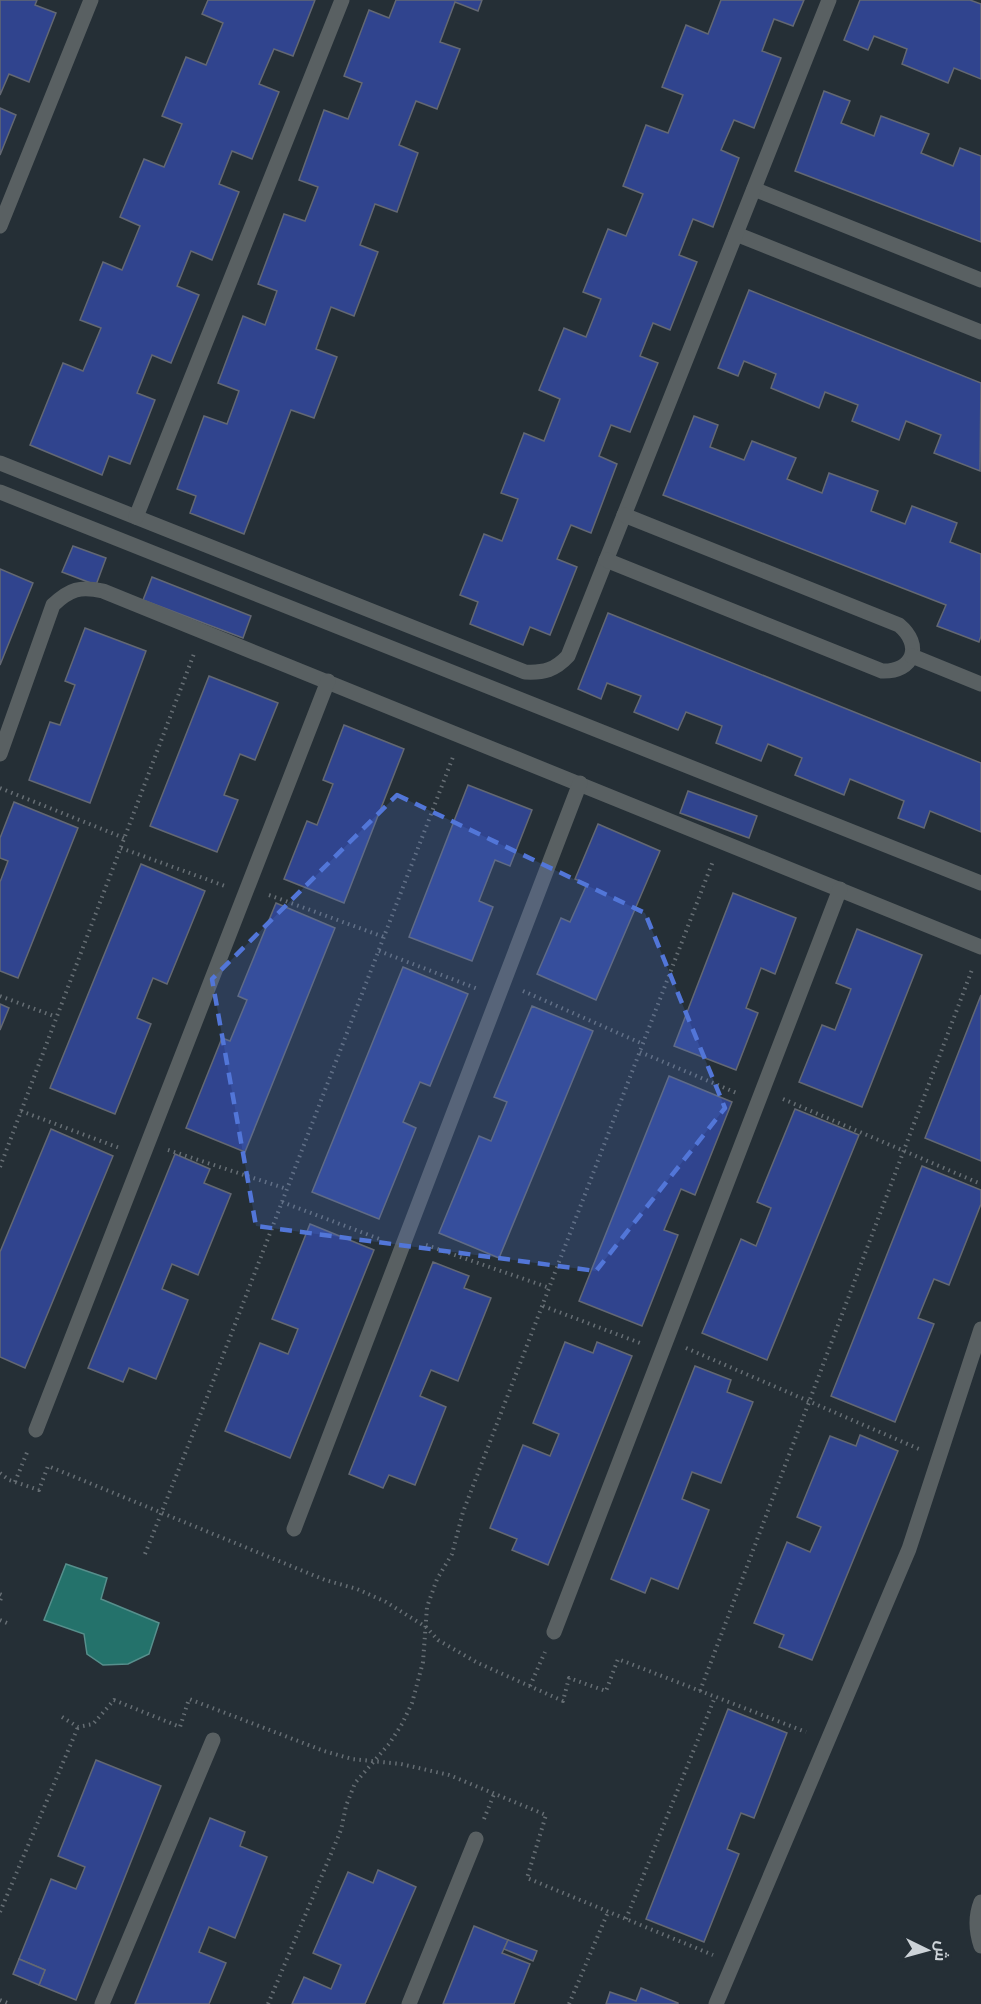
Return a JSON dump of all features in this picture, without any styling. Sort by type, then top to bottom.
[{"type":"street","points":[[0,226],[91,0]]},
{"type":"street","points":[[136,517],[342,0]]},
{"type":"street","points":[[0,463],[525,672],[536,673],[558,667],[568,656],[829,0]]},
{"type":"street","points":[[754,189],[981,280]]},
{"type":"street","points":[[736,234],[981,332]]},
{"type":"street","points":[[0,492],[981,884]]},
{"type":"street","points":[[606,560],[882,671],[894,671],[905,666],[912,656],[913,644],[908,633],[899,626],[624,515]]},
{"type":"street","points":[[0,754],[53,605],[64,594],[88,587],[202,630],[981,947]]},
{"type":"street","points":[[912,656],[981,683]]},
{"type":"street","points":[[36,1430],[328,681]]},
{"type":"street","points":[[294,1529],[580,783]]},
{"type":"street","points":[[554,1632],[840,889]]},
{"type":"street","points":[[716,2004],[909,1549],[981,1329]]},
{"type":"street","points":[[102,2004],[213,1740]]},
{"type":"street","points":[[409,2004],[476,1839]]},
{"type":"street","points":[[981,1902],[976,1920],[977,1936],[981,1946]]},
{"type":"path","points":[[0,1167],[202,630]]},
{"type":"path","points":[[145,1554],[462,735]]},
{"type":"path","points":[[0,788],[124,838]]},
{"type":"path","points":[[268,2004],[341,1830],[346,1806],[355,1783],[402,1725],[412,1703],[423,1662],[427,1607],[437,1579],[452,1554],[464,1512],[721,841]]},
{"type":"path","points":[[121,848],[384,938]]},
{"type":"path","points":[[700,1691],[981,947]]},
{"type":"path","points":[[379,951],[501,990],[643,1044]]},
{"type":"path","points":[[0,996],[56,1017]]},
{"type":"path","points":[[640,1052],[904,1151],[981,1184]]},
{"type":"path","points":[[21,1111],[145,1150],[287,1189]]},
{"type":"path","points":[[282,1202],[550,1288]]},
{"type":"path","points":[[543,1306],[665,1346],[809,1401],[939,1458]]},
{"type":"path","points":[[15,1482],[36,1430]]},
{"type":"path","points":[[0,1473],[9,1480],[39,1490],[48,1466],[325,1580],[357,1589],[406,1614],[426,1627],[438,1640],[478,1664],[563,1701],[569,1678],[606,1691],[618,1659],[828,1740]]},
{"type":"path","points":[[0,1594],[2,1595],[0,1601]]},
{"type":"path","points":[[0,1620],[9,1624]]},
{"type":"path","points":[[530,1686],[554,1632]]},
{"type":"path","points":[[626,1919],[715,1697]]},
{"type":"path","points":[[62,1717],[78,1727],[93,1724],[114,1700],[180,1727],[189,1699],[324,1752],[372,1762],[401,1764],[448,1775],[546,1815],[527,1878],[733,1964]]},
{"type":"path","points":[[0,1912],[78,1727]]},
{"type":"path","points":[[569,2004],[608,1912]]},
{"type":"path","points":[[0,2000],[10,2004]]},
{"type":"highlighted area","points":[[397,795],[645,913],[725,1108],[596,1271],[256,1226],[212,979]]},
{"type":"shaded area","points":[[66,1564],[107,1578],[101,1599],[159,1623],[149,1654],[128,1664],[103,1665],[87,1654],[84,1634],[44,1620]]},
{"type":"building","points":[[0,0],[37,0],[35,5],[56,13],[29,82],[9,74],[0,95]]},
{"type":"building","points":[[208,0],[315,0],[293,56],[274,49],[259,84],[279,92],[252,159],[232,151],[219,184],[239,192],[212,260],[191,251],[177,286],[199,295],[171,363],[152,355],[137,393],[155,400],[130,464],[109,456],[102,475],[30,445],[63,363],[83,371],[101,328],[80,320],[103,262],[122,270],[140,226],[120,217],[144,159],[164,167],[182,124],[162,116],[186,57],[206,65],[223,23],[202,14]]},
{"type":"building","points":[[396,0],[482,0],[478,11],[455,2],[440,42],[460,49],[437,109],[416,101],[399,145],[418,153],[397,212],[375,204],[360,245],[378,252],[354,316],[331,307],[316,349],[337,357],[314,418],[291,410],[244,534],[190,513],[196,496],[177,489],[204,416],[227,424],[239,391],[218,383],[243,316],[265,325],[277,291],[258,284],[284,214],[305,221],[318,187],[299,180],[324,110],[348,119],[362,83],[344,76],[369,10],[389,18]]},
{"type":"building","points":[[721,0],[804,0],[793,26],[774,19],[762,51],[781,58],[754,128],[734,120],[721,150],[739,158],[713,227],[693,219],[679,255],[697,262],[670,330],[653,323],[640,356],[658,363],[630,432],[611,425],[599,456],[617,464],[591,533],[571,525],[557,559],[577,567],[550,635],[530,627],[523,645],[470,624],[478,602],[460,595],[484,534],[502,541],[518,499],[501,493],[524,433],[544,441],[560,399],[539,390],[564,328],[586,337],[601,299],[583,292],[608,229],[626,236],[643,194],[623,186],[646,125],[668,133],[683,95],[662,87],[686,25],[708,34]]},
{"type":"building","points":[[860,0],[970,0],[981,4],[981,79],[954,68],[948,83],[902,64],[907,49],[874,36],[868,50],[844,40]]},
{"type":"building","points":[[824,91],[850,101],[841,123],[874,136],[881,116],[929,134],[921,153],[953,166],[960,148],[981,156],[981,242],[795,171]]},
{"type":"building","points":[[0,108],[16,115],[0,155]]},
{"type":"building","points":[[749,290],[981,383],[980,471],[934,453],[941,435],[906,421],[899,440],[852,421],[858,405],[825,392],[819,408],[771,388],[776,374],[744,361],[738,376],[718,368]]},
{"type":"building","points":[[694,416],[718,425],[710,447],[744,460],[752,441],[796,458],[787,479],[822,493],[829,473],[878,491],[871,511],[905,524],[912,506],[957,523],[950,542],[981,554],[981,636],[979,642],[937,626],[946,605],[663,495]]},
{"type":"building","points":[[73,546],[106,558],[96,585],[62,572]]},
{"type":"building","points":[[0,569],[33,583],[0,665]]},
{"type":"building","points":[[152,577],[251,616],[243,638],[143,600]]},
{"type":"building","points":[[608,613],[981,763],[981,832],[930,811],[924,828],[898,818],[904,801],[850,779],[844,795],[795,775],[802,758],[768,744],[761,761],[716,743],[722,726],[686,712],[678,730],[634,712],[641,696],[607,683],[601,699],[578,689]]},
{"type":"building","points":[[85,628],[146,651],[90,803],[29,780],[50,722],[60,725],[75,685],[65,681]]},
{"type":"building","points":[[209,676],[278,703],[255,760],[240,754],[224,795],[238,800],[217,852],[150,826]]},
{"type":"building","points":[[344,725],[404,749],[344,903],[284,879],[307,821],[317,825],[333,784],[323,780]]},
{"type":"building","points":[[468,785],[532,810],[510,866],[495,860],[479,901],[493,907],[472,961],[409,937]]},
{"type":"building","points":[[688,791],[757,816],[749,838],[680,813]]},
{"type":"building","points":[[14,802],[78,828],[18,978],[0,971],[0,882],[8,861],[0,858],[0,838]]},
{"type":"building","points":[[598,824],[660,851],[596,1000],[537,974],[561,918],[570,922],[587,884],[575,879]]},
{"type":"building","points":[[141,864],[205,891],[167,984],[153,978],[137,1018],[151,1024],[115,1114],[50,1088]]},
{"type":"building","points":[[733,893],[796,918],[775,974],[761,968],[746,1008],[758,1013],[736,1070],[674,1046]]},
{"type":"building","points":[[276,903],[335,928],[245,1152],[186,1128],[222,1038],[230,1041],[247,1000],[238,996]]},
{"type":"building","points":[[857,929],[922,955],[862,1107],[799,1082],[822,1025],[835,1030],[851,989],[836,983]]},
{"type":"building","points":[[403,967],[468,994],[430,1086],[420,1082],[403,1122],[416,1128],[379,1219],[312,1192]]},
{"type":"building","points":[[981,995],[981,1161],[925,1138]]},
{"type":"building","points":[[0,1004],[9,1008],[0,1030]]},
{"type":"building","points":[[532,1006],[593,1031],[499,1258],[439,1233],[479,1136],[491,1141],[507,1102],[494,1097]]},
{"type":"building","points":[[669,1076],[732,1102],[695,1195],[681,1189],[664,1230],[678,1235],[642,1326],[579,1301]]},
{"type":"building","points":[[795,1109],[859,1135],[767,1360],[702,1333],[741,1239],[756,1246],[771,1208],[757,1202]]},
{"type":"building","points":[[51,1129],[113,1156],[25,1368],[0,1357],[0,1252]]},
{"type":"building","points":[[175,1154],[210,1169],[204,1183],[231,1194],[198,1275],[172,1264],[162,1289],[188,1300],[156,1379],[129,1368],[123,1382],[88,1368]]},
{"type":"building","points":[[922,1166],[981,1190],[981,1204],[949,1285],[934,1279],[918,1318],[934,1324],[895,1422],[831,1396]]},
{"type":"building","points":[[310,1224],[374,1250],[290,1458],[225,1431],[260,1343],[288,1354],[298,1329],[272,1319]]},
{"type":"building","points":[[433,1262],[469,1276],[464,1288],[491,1298],[458,1381],[431,1370],[420,1396],[446,1407],[415,1485],[389,1475],[383,1488],[349,1474]]},
{"type":"building","points":[[565,1342],[593,1353],[597,1342],[632,1356],[548,1565],[512,1550],[517,1539],[490,1528],[523,1445],[550,1456],[559,1434],[533,1423]]},
{"type":"building","points":[[695,1366],[731,1380],[727,1392],[753,1402],[721,1483],[692,1472],[682,1499],[709,1510],[678,1589],[651,1578],[645,1593],[611,1579]]},
{"type":"building","points":[[860,1435],[898,1451],[812,1660],[779,1647],[784,1635],[754,1623],[787,1542],[810,1552],[821,1527],[797,1517],[830,1436],[856,1446]]},
{"type":"building","points":[[728,1709],[787,1733],[754,1818],[741,1813],[727,1849],[739,1854],[704,1942],[646,1919]]},
{"type":"building","points":[[96,1760],[161,1786],[76,2000],[39,1985],[45,1970],[19,1959],[51,1879],[76,1889],[85,1867],[58,1856]]},
{"type":"building","points":[[210,1818],[245,1832],[240,1846],[267,1857],[235,1938],[209,1927],[199,1952],[226,1963],[209,2004],[135,2004]]},
{"type":"building","points":[[378,1870],[416,1887],[365,2004],[292,2004],[304,1977],[331,1989],[341,1965],[313,1953],[348,1872],[373,1883]]},
{"type":"building","points":[[474,1926],[508,1940],[502,1953],[530,1964],[514,2004],[443,2004]]},
{"type":"building","points":[[508,1940],[537,1951],[533,1961],[504,1949]]},
{"type":"building","points":[[19,1959],[45,1970],[39,1985],[13,1974]]},
{"type":"building","points":[[641,1988],[678,2004],[606,2004],[610,1992],[636,2001]]}]
